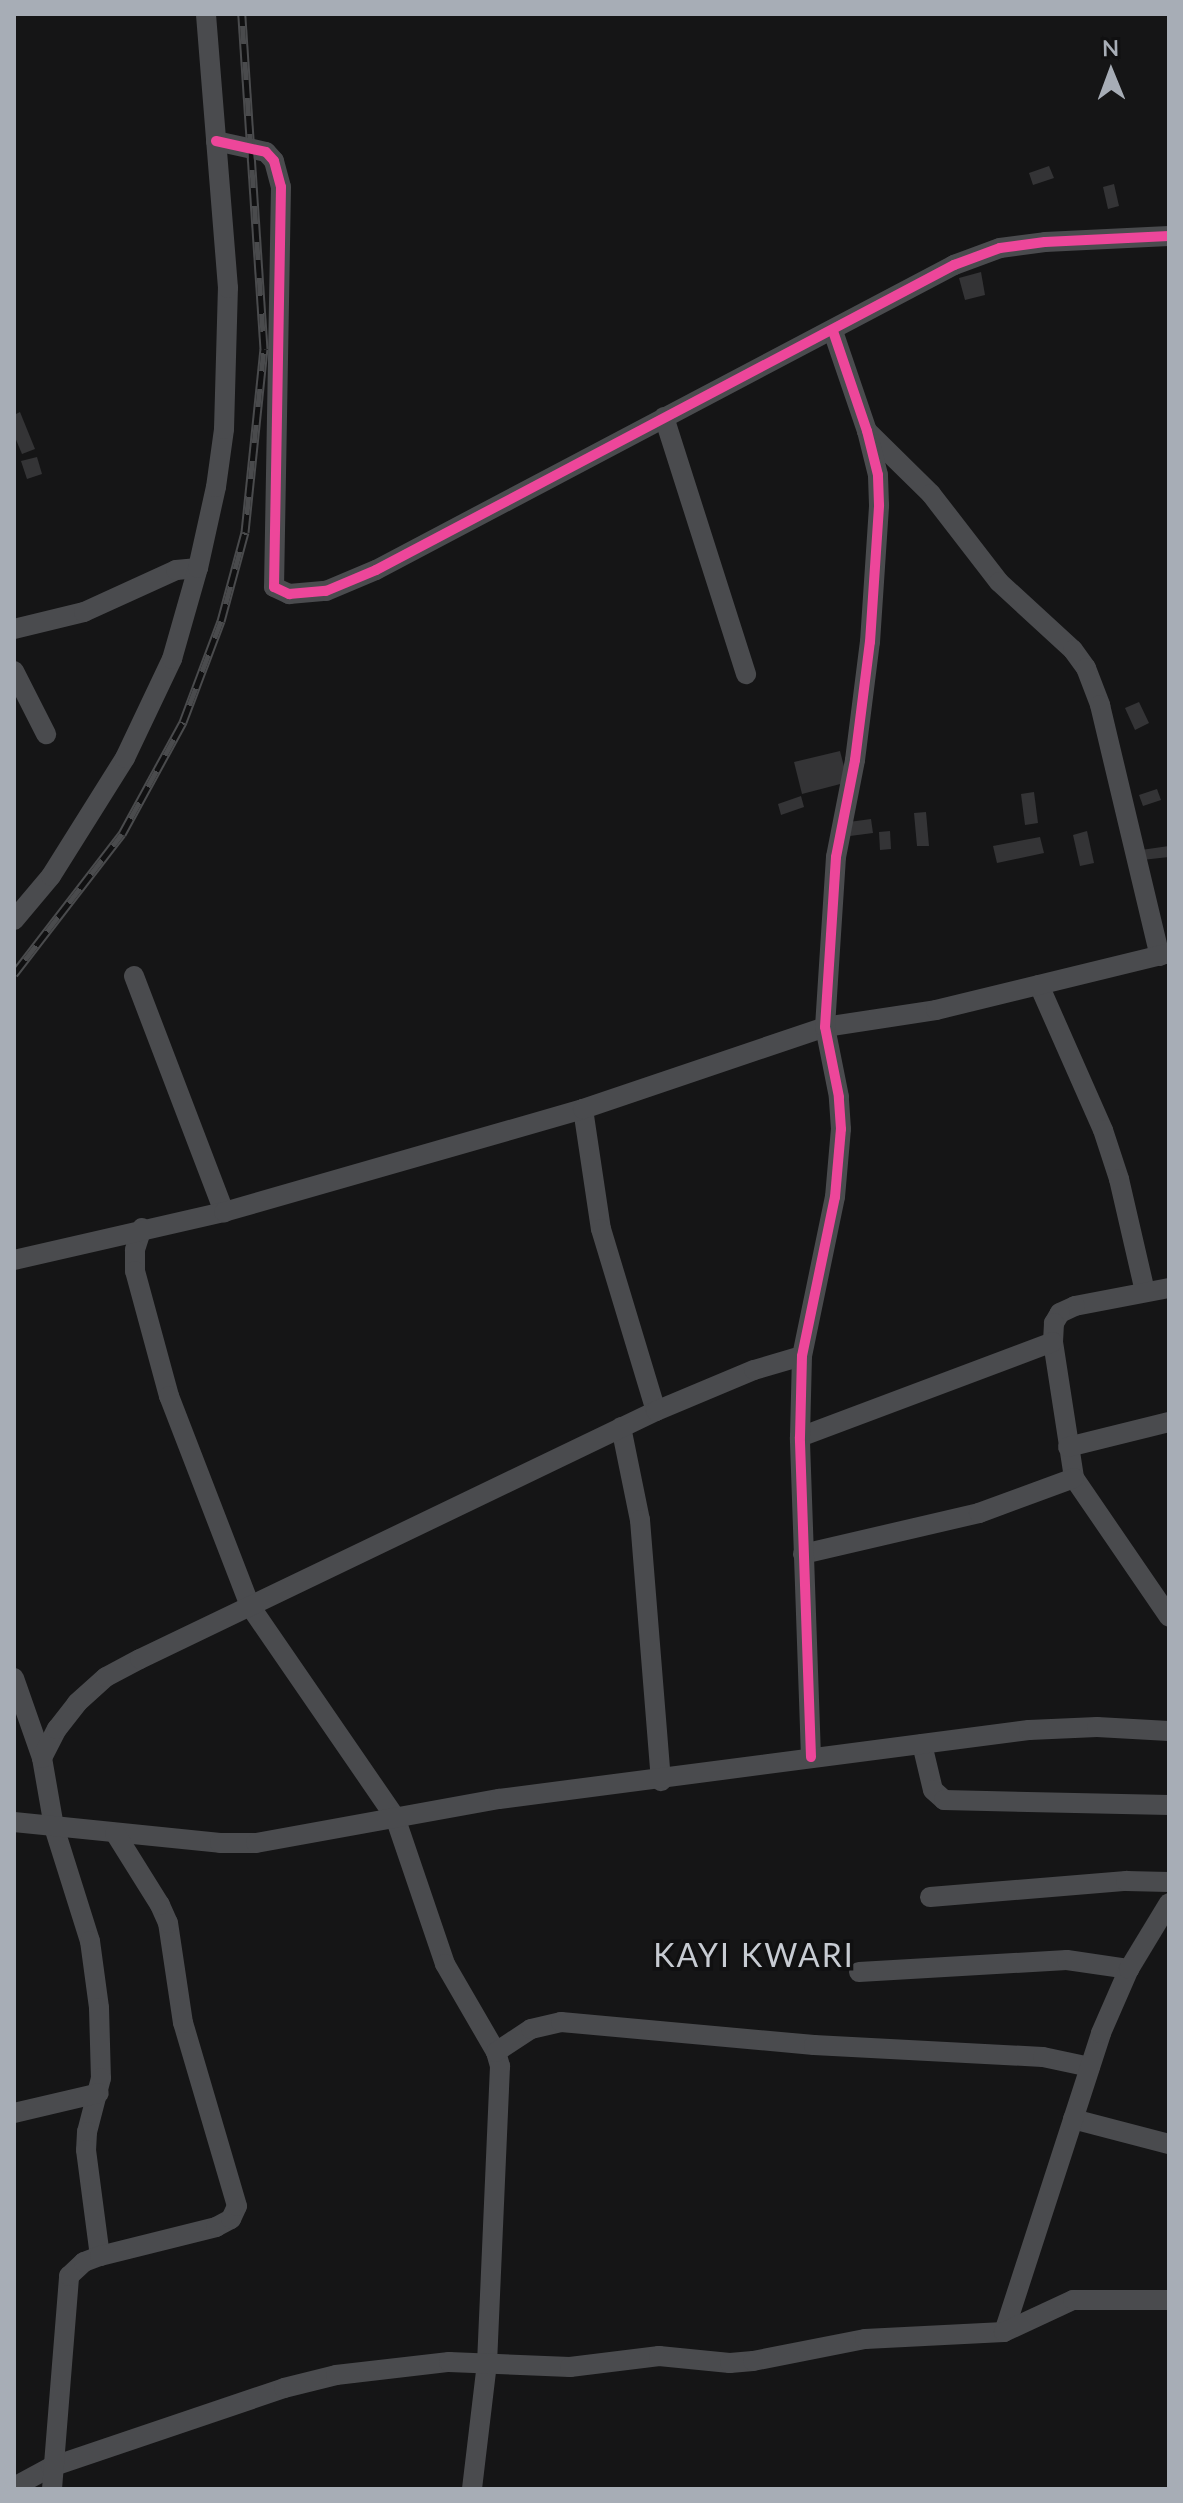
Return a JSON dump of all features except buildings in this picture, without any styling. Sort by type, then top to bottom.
[{"type":"street","points":[[14,920],[51,876],[125,758],[172,659],[198,568],[224,429],[228,288],[206,14]]},
{"type":"street","points":[[216,141],[266,152],[274,161],[281,187],[274,587],[289,594],[326,591],[376,570],[954,265],[1000,248],[1045,242],[1169,236]]},
{"type":"street","points":[[811,1757],[800,1437],[802,1356],[835,1197],[841,1129],[839,1097],[825,1027],[836,857],[855,760],[870,642],[878,521],[878,475],[867,431],[833,331]]},
{"type":"street","points":[[664,417],[746,674]]},
{"type":"street","points":[[14,1260],[142,1228],[224,1212],[583,1109],[825,1027],[936,1010],[1165,954],[1100,705],[1086,668],[1073,650],[999,582],[931,494],[867,431]]},
{"type":"street","points":[[14,629],[84,612],[176,570],[198,568]]},
{"type":"street","points":[[14,671],[46,734]]},
{"type":"street","points":[[134,976],[224,1212]]},
{"type":"street","points":[[1039,985],[1103,1130],[1119,1179],[1145,1292]]},
{"type":"street","points":[[583,1109],[601,1229],[656,1411]]},
{"type":"street","points":[[142,1228],[135,1250],[135,1271],[169,1396],[250,1606],[395,1817],[445,1964],[496,2052],[502,2081],[487,2363],[472,2489]]},
{"type":"street","points":[[1169,1288],[1075,1306],[1060,1313],[1054,1323],[1053,1342],[1074,1478],[1169,1617]]},
{"type":"street","points":[[800,1437],[1053,1342]]},
{"type":"street","points":[[42,1758],[57,1729],[77,1703],[106,1677],[621,1427],[754,1370],[802,1356]]},
{"type":"street","points":[[1068,1447],[1169,1422]]},
{"type":"street","points":[[621,1427],[640,1520],[661,1781]]},
{"type":"street","points":[[803,1554],[979,1513],[1074,1478]]},
{"type":"street","points":[[14,1678],[42,1758],[54,1827],[90,1941],[99,2008],[99,2093],[87,2132],[86,2150],[100,2256]]},
{"type":"street","points":[[14,1822],[220,1843],[256,1843],[499,1799],[661,1781],[811,1757],[1029,1730],[1097,1727],[1169,1731]]},
{"type":"street","points":[[922,1744],[933,1790],[944,1800],[1169,1805]]},
{"type":"street","points":[[52,2489],[51,2467],[69,2276],[84,2262],[100,2256],[216,2227],[231,2219],[237,2206],[183,2023],[168,1923],[115,1833]]},
{"type":"street","points":[[930,1897],[1126,1881],[1169,1882]]},
{"type":"street","points":[[1004,2332],[1090,2067],[1129,1969],[1169,1903]]},
{"type":"street","points":[[859,1972],[1067,1960],[1129,1969]]},
{"type":"street","points":[[496,2052],[531,2029],[561,2022],[814,2045],[1043,2057],[1090,2067]]},
{"type":"street","points":[[14,2113],[99,2093]]},
{"type":"street","points":[[1073,2119],[1169,2144]]},
{"type":"street","points":[[14,2487],[51,2467],[284,2388],[336,2375],[420,2364],[570,2367],[659,2356],[730,2363],[865,2339],[1004,2332],[1073,2300],[1169,2300]]},
{"type":"railway","points":[[14,974],[122,834],[183,722],[221,621],[245,532],[264,349],[242,14]]},
{"type":"cycle path","points":[[216,141],[266,152],[274,161],[281,187],[274,587],[289,594],[326,591],[376,570],[954,265],[1000,248],[1045,242],[1169,236]]},
{"type":"cycle path","points":[[811,1757],[800,1437],[802,1356],[835,1197],[841,1129],[839,1097],[825,1027],[836,857],[855,760],[870,642],[879,505],[878,475],[867,431],[833,331]]},
{"type":"district","name":"KAYI KWARI","points":[[754,1955]]}]
